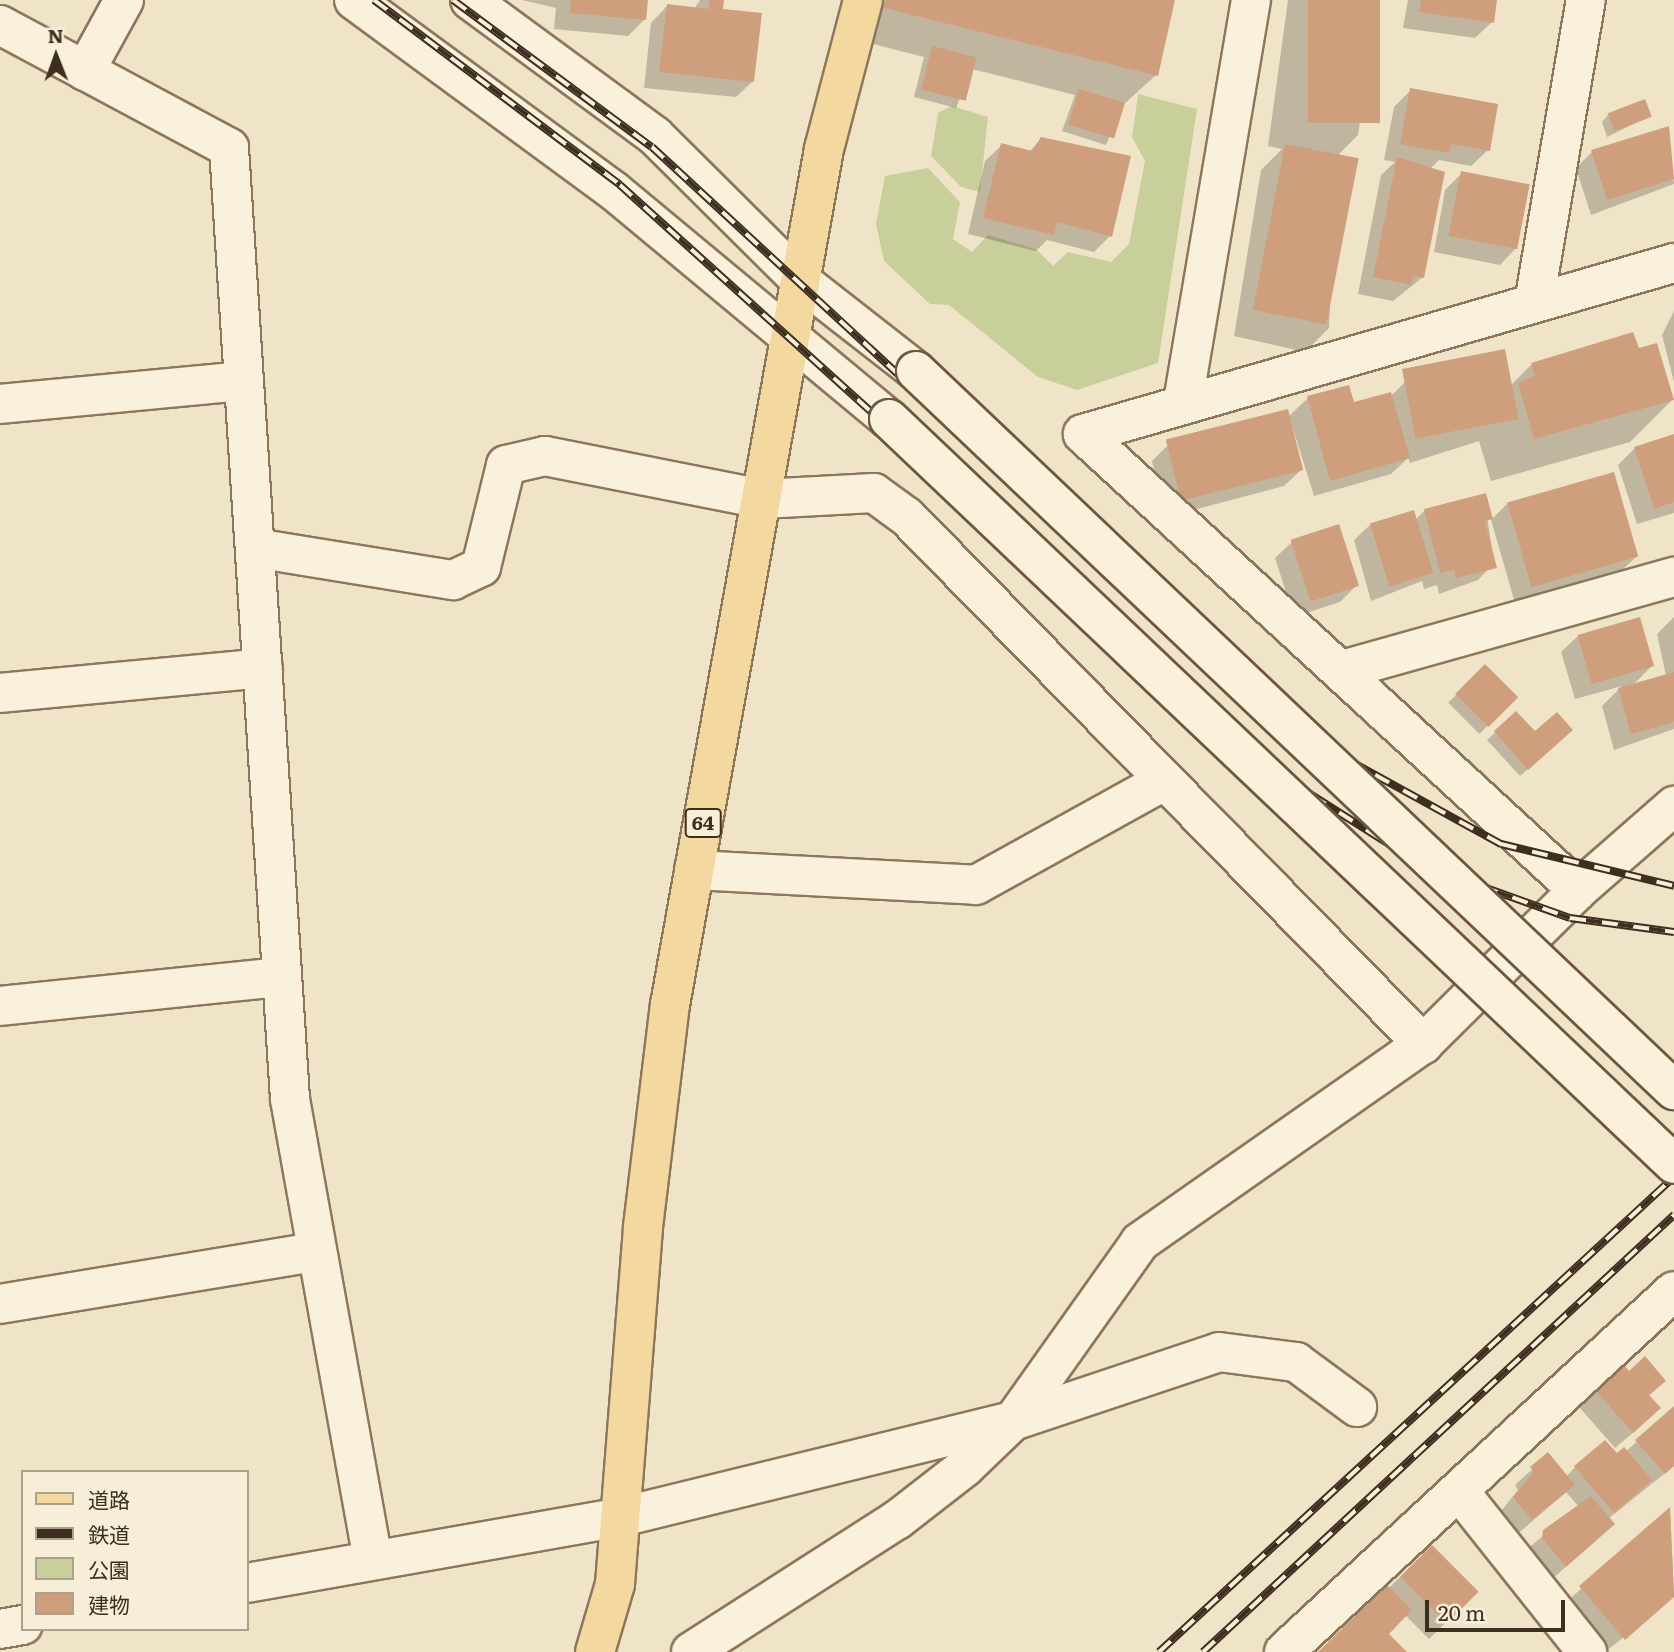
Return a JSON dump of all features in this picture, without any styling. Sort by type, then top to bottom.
[{"type":"main road","name":"64","points":[[595,1652],[615,1584],[617,1518],[643,1227],[694,870],[824,149],[863,0]]},
{"type":"street","points":[[85,71],[124,0]]},
{"type":"street","points":[[354,0],[614,191],[889,419],[1674,1164]]},
{"type":"street","points":[[470,0],[655,136],[801,281],[916,371],[1674,1090]]},
{"type":"street","points":[[1183,402],[1251,0]]},
{"type":"street","points":[[1534,303],[1586,0]]},
{"type":"street","points":[[0,25],[229,148],[290,1099],[314,1252],[373,1560]]},
{"type":"street","points":[[1578,890],[1346,669],[1083,434],[1183,402],[1674,263]]},
{"type":"street","points":[[0,404],[244,381]]},
{"type":"street","points":[[255,548],[453,580],[481,567],[506,465],[545,456],[762,499],[874,493],[907,517],[1162,782],[1423,1044]]},
{"type":"street","points":[[1346,669],[1674,577]]},
{"type":"street","points":[[0,693],[263,668]]},
{"type":"street","points":[[694,870],[976,885],[1162,782]]},
{"type":"street","points":[[691,1652],[897,1520],[1013,1421],[1140,1242],[1423,1044],[1578,890],[1674,806]]},
{"type":"street","points":[[0,1006],[282,977]]},
{"type":"street","points":[[0,1304],[314,1252]]},
{"type":"street","points":[[1284,1652],[1673,1293]]},
{"type":"street","points":[[248,1583],[617,1518],[1013,1421],[1219,1352],[1296,1362],[1357,1407]]},
{"type":"street","points":[[1459,1490],[1587,1652]]},
{"type":"street","points":[[0,1629],[21,1625]]},
{"type":"green space","points":[[1138,94],[1197,109],[1158,363],[1077,390],[1038,377],[949,305],[930,304],[884,261],[876,224],[885,176],[928,168],[960,202],[953,239],[972,252],[988,235],[1037,250],[1053,266],[1068,252],[1111,262],[1129,244],[1145,161],[1132,137]]},
{"type":"green space","points":[[952,106],[988,117],[980,192],[961,187],[931,156],[938,113]]},
{"type":"building","points":[[571,0],[648,0],[646,20],[570,13]]},
{"type":"building","points":[[709,0],[724,0],[723,9],[762,13],[754,82],[659,72],[667,4],[709,9]]},
{"type":"building","points":[[886,0],[1175,0],[1158,76],[884,8]]},
{"type":"building","points":[[1308,0],[1380,0],[1380,123],[1308,123]]},
{"type":"building","points":[[1421,0],[1497,0],[1494,23],[1419,12]]},
{"type":"building","points":[[932,46],[977,57],[966,101],[921,90]]},
{"type":"building","points":[[1410,88],[1498,104],[1490,151],[1451,144],[1449,153],[1400,144]]},
{"type":"building","points":[[1079,89],[1125,103],[1114,138],[1068,124]]},
{"type":"building","points":[[1645,99],[1652,117],[1614,131],[1608,113]]},
{"type":"building","points":[[1669,126],[1674,179],[1607,200],[1591,150]]},
{"type":"building","points":[[1041,137],[1131,156],[1112,237],[1057,222],[1054,235],[983,218],[1001,143],[1032,151]]},
{"type":"building","points":[[1285,144],[1359,158],[1326,324],[1253,310]]},
{"type":"building","points":[[1397,157],[1445,172],[1424,278],[1413,276],[1411,285],[1373,277]]},
{"type":"building","points":[[1461,171],[1530,184],[1517,249],[1448,236]]},
{"type":"building","points":[[1633,332],[1639,348],[1657,343],[1674,400],[1534,439],[1518,383],[1535,376],[1531,363]]},
{"type":"building","points":[[1505,349],[1519,419],[1415,439],[1402,369]]},
{"type":"building","points":[[1349,385],[1354,402],[1391,392],[1410,458],[1330,481],[1307,396]]},
{"type":"building","points":[[1288,409],[1303,470],[1181,501],[1166,439]]},
{"type":"building","points":[[1674,434],[1674,502],[1654,509],[1634,447]]},
{"type":"building","points":[[1614,472],[1638,557],[1532,587],[1507,503]]},
{"type":"building","points":[[1486,493],[1493,519],[1485,521],[1497,568],[1456,578],[1454,570],[1440,573],[1424,509]]},
{"type":"building","points":[[1414,510],[1433,573],[1389,587],[1370,523]]},
{"type":"building","points":[[1339,524],[1359,586],[1311,602],[1290,540]]},
{"type":"building","points":[[1640,617],[1654,666],[1592,684],[1578,635]]},
{"type":"building","points":[[1485,664],[1518,697],[1489,727],[1455,694]]},
{"type":"building","points":[[1674,672],[1674,722],[1631,734],[1618,688]]},
{"type":"building","points":[[1516,711],[1535,731],[1557,712],[1573,730],[1528,770],[1494,731]]},
{"type":"building","points":[[1645,1356],[1666,1381],[1649,1395],[1661,1408],[1633,1433],[1589,1383],[1618,1358],[1629,1371]]},
{"type":"building","points":[[1674,1406],[1674,1466],[1665,1474],[1635,1440]]},
{"type":"building","points":[[1605,1440],[1617,1453],[1624,1447],[1652,1480],[1614,1513],[1574,1466]]},
{"type":"building","points":[[1548,1452],[1575,1485],[1532,1520],[1513,1497],[1534,1472],[1530,1467]]},
{"type":"building","points":[[1591,1496],[1615,1524],[1566,1567],[1542,1538],[1543,1530]]},
{"type":"building","points":[[1670,1507],[1674,1597],[1625,1640],[1579,1586]]},
{"type":"building","points":[[1432,1545],[1479,1592],[1447,1623],[1400,1577]]},
{"type":"building","points":[[1387,1585],[1412,1610],[1389,1634],[1407,1652],[1318,1652]]},
{"type":"railway","points":[[374,0],[620,185],[1258,761],[1422,865],[1570,918],[1674,932]]},
{"type":"railway","points":[[453,0],[652,147],[1226,677],[1319,744],[1501,844],[1674,886]]},
{"type":"railway","points":[[1159,1652],[1674,1177]]},
{"type":"railway","points":[[1203,1652],[1674,1215]]}]
